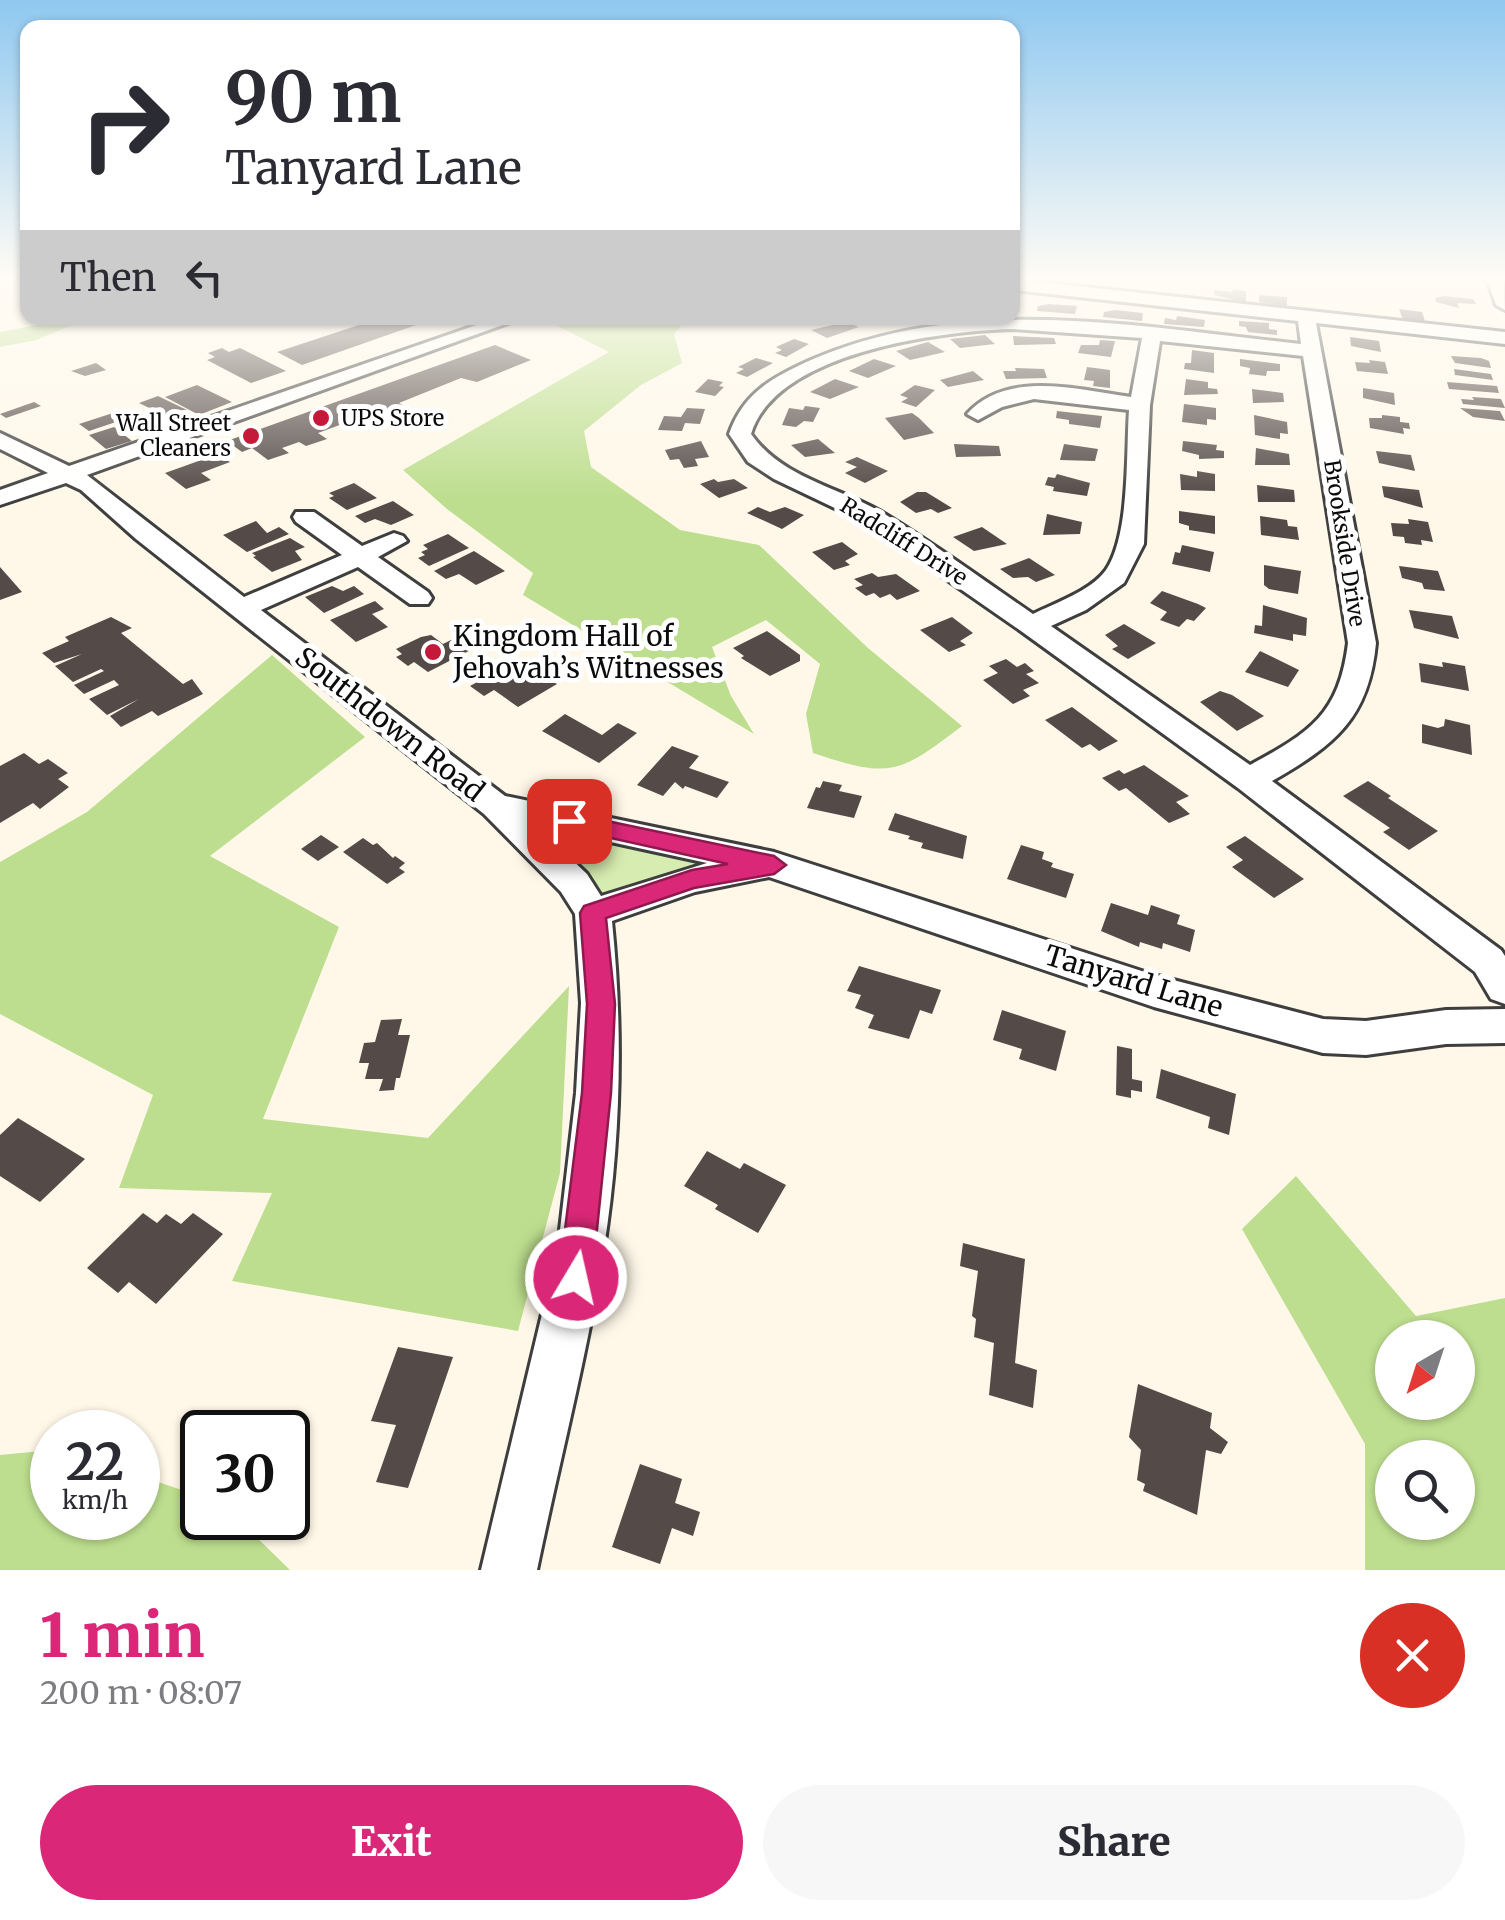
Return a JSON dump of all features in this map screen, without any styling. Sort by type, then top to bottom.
[{"type":"street","points":[[0,498],[408,352]]},
{"type":"street","name":"Radcliff Drive","points":[[840,352],[764,391],[746,410],[740,434],[756,457],[782,474],[874,517],[1032,626],[1248,780],[1488,961],[1505,988]]},
{"type":"street","points":[[1032,626],[1076,604],[1115,577],[1131,544],[1140,405],[1149,352]]},
{"type":"street","name":"Brookside Drive","points":[[1248,780],[1301,752],[1336,716],[1358,682],[1362,643],[1312,352]]},
{"type":"street","points":[[978,414],[996,400],[1020,394],[1140,405]]},
{"type":"street","name":"Southdown Road","points":[[0,440],[71,475],[496,806],[574,883],[593,913]]},
{"type":"street","points":[[305,517],[419,598]]},
{"type":"street","points":[[243,608],[394,541]]},
{"type":"street","name":"Tanyard Lane","points":[[496,806],[774,865],[1154,992],[1323,1036],[1366,1038],[1446,1027],[1505,1026]]},
{"type":"street","name":"Tanyard Lane","points":[[593,913],[692,880],[774,865]]},
{"type":"street","points":[[509,1570],[581,1247],[601,1004],[593,913]]},
{"type":"green space","points":[[609,352],[679,352],[682,363],[641,385],[584,431],[591,467],[680,530],[759,545],[868,648],[962,726],[923,754],[893,767],[877,769],[813,753],[806,714],[820,664],[766,620],[712,647],[731,696],[754,734],[523,595],[533,573],[447,509],[403,470]]},
{"type":"green space","points":[[272,655],[365,737],[210,856],[339,927],[263,1119],[428,1138],[569,986],[560,1173],[518,1331],[232,1281],[272,1193],[119,1188],[153,1095],[0,1014],[0,862],[87,812]]},
{"type":"green space","points":[[517,814],[744,862],[597,902]]},
{"type":"green space","points":[[1296,1176],[1416,1316],[1505,1298],[1505,1570],[1365,1570],[1365,1444],[1242,1229]]},
{"type":"green space","points":[[30,1452],[30,1540],[160,1540],[160,1483],[180,1489],[180,1540],[259,1540],[290,1570],[0,1570],[0,1455]]},
{"type":"building","points":[[249,352],[286,371],[251,383],[207,360],[215,357],[208,353]]},
{"type":"building","points":[[278,352],[338,352],[302,365]]},
{"type":"building","points":[[475,352],[512,352],[531,360],[477,382],[461,378],[399,403],[404,406],[385,413],[380,410],[318,433],[327,439],[282,448],[289,453],[268,460],[252,448],[242,452],[227,441]]},
{"type":"building","points":[[898,352],[944,352],[910,360]]},
{"type":"building","points":[[1078,352],[1112,352],[1111,357]]},
{"type":"building","points":[[1192,352],[1214,353],[1214,373],[1184,369],[1185,363],[1191,363]]},
{"type":"building","points":[[1451,356],[1481,358],[1489,361],[1491,368],[1455,363]]},
{"type":"building","points":[[756,358],[773,363],[747,377],[736,373],[744,369],[738,367]]},
{"type":"building","points":[[874,359],[896,366],[868,378],[849,371]]},
{"type":"building","points":[[1240,359],[1280,364],[1280,371],[1267,371],[1266,376],[1249,374],[1250,368],[1240,366]]},
{"type":"building","points":[[1369,360],[1385,362],[1388,374],[1357,371],[1355,362],[1370,363]]},
{"type":"building","points":[[96,363],[106,370],[85,376],[71,371]]},
{"type":"building","points":[[1087,367],[1110,370],[1110,388],[1093,386],[1094,381],[1084,380]]},
{"type":"building","points":[[1015,368],[1044,369],[1047,378],[1006,379],[1003,371],[1016,371]]},
{"type":"building","points":[[1454,369],[1491,374],[1493,380],[1455,375]]},
{"type":"building","points":[[973,371],[984,380],[948,387],[940,380]]},
{"type":"building","points":[[708,379],[723,382],[719,386],[724,387],[715,396],[695,392]]},
{"type":"building","points":[[835,379],[859,387],[830,399],[810,392]]},
{"type":"building","points":[[1186,379],[1208,382],[1208,388],[1217,389],[1218,394],[1184,395]]},
{"type":"building","points":[[1447,382],[1497,386],[1499,393],[1449,389]]},
{"type":"building","points":[[197,385],[232,402],[199,415],[165,397]]},
{"type":"building","points":[[915,385],[935,390],[916,407],[901,402],[908,398],[900,395]]},
{"type":"building","points":[[1363,388],[1394,393],[1395,405],[1363,398]]},
{"type":"building","points":[[1252,389],[1283,393],[1284,402],[1253,403]]},
{"type":"building","points":[[158,396],[187,410],[168,417],[139,403]]},
{"type":"building","points":[[1472,397],[1501,399],[1505,408],[1463,404],[1461,399],[1474,400]]},
{"type":"building","points":[[34,402],[41,406],[6,418],[0,414]]},
{"type":"building","points":[[1184,404],[1216,408],[1216,420],[1207,419],[1207,425],[1182,422]]},
{"type":"building","points":[[805,406],[820,408],[813,422],[804,421],[796,427],[782,425],[789,408],[803,410]]},
{"type":"building","points":[[687,408],[705,409],[700,424],[685,423],[682,431],[658,430],[664,416],[681,417]]},
{"type":"building","points":[[1460,408],[1500,411],[1505,421],[1473,417]]},
{"type":"building","points":[[1057,411],[1102,416],[1100,428],[1069,424],[1069,420],[1056,418]]},
{"type":"building","points":[[113,413],[122,420],[89,431],[79,424]]},
{"type":"building","points":[[912,413],[934,433],[904,440],[885,418]]},
{"type":"building","points":[[1254,415],[1287,422],[1288,434],[1280,433],[1280,439],[1255,435]]},
{"type":"building","points":[[1400,417],[1400,422],[1409,423],[1410,429],[1403,428],[1404,434],[1370,428],[1369,418]]},
{"type":"building","points":[[114,427],[132,441],[106,449],[89,435]]},
{"type":"building","points":[[818,439],[835,453],[805,457],[791,445]]},
{"type":"building","points":[[701,441],[709,457],[695,459],[698,466],[684,468],[679,459],[670,460],[665,450]]},
{"type":"building","points":[[1183,441],[1217,445],[1216,450],[1224,451],[1224,458],[1199,459],[1199,455],[1182,451]]},
{"type":"building","points":[[954,444],[999,446],[1001,456],[956,457]]},
{"type":"building","points":[[1064,444],[1098,449],[1095,461],[1060,460]]},
{"type":"building","points":[[1256,448],[1289,454],[1290,465],[1255,465]]},
{"type":"building","points":[[1376,451],[1411,455],[1415,471],[1379,463]]},
{"type":"building","points":[[218,454],[230,462],[201,473],[211,480],[186,489],[165,473]]},
{"type":"building","points":[[857,457],[888,471],[865,483],[845,473],[857,467],[845,462]]},
{"type":"building","points":[[1197,471],[1215,474],[1215,491],[1181,490],[1180,474],[1197,477]]},
{"type":"building","points":[[1057,474],[1090,483],[1087,496],[1053,491],[1054,487],[1045,485],[1048,477],[1055,478]]},
{"type":"building","points":[[734,479],[748,488],[719,498],[700,484]]},
{"type":"building","points":[[354,483],[377,498],[347,510],[329,498],[334,496],[329,493]]},
{"type":"building","points":[[1257,485],[1294,490],[1295,502],[1258,502]]},
{"type":"building","points":[[1382,486],[1419,490],[1423,508],[1384,497]]},
{"type":"building","points":[[917,492],[926,492],[952,508],[938,513],[931,509],[916,513],[900,502]]},
{"type":"building","points":[[393,501],[414,515],[391,525],[375,519],[365,523],[355,516]]},
{"type":"building","points":[[758,507],[770,512],[785,507],[804,515],[782,529],[747,513]]},
{"type":"building","points":[[1179,511],[1215,516],[1215,534],[1189,530],[1189,526],[1179,523]]},
{"type":"building","points":[[1047,514],[1082,522],[1080,534],[1043,535]]},
{"type":"building","points":[[1260,516],[1287,520],[1288,526],[1297,527],[1299,540],[1261,535]]},
{"type":"building","points":[[1408,519],[1428,522],[1433,542],[1405,543],[1404,537],[1393,536],[1391,523],[1409,524]]},
{"type":"building","points":[[256,521],[267,533],[279,527],[289,534],[247,552],[223,535]]},
{"type":"building","points":[[982,527],[1007,544],[974,551],[953,537]]},
{"type":"building","points":[[448,534],[469,548],[429,566],[418,558],[428,549],[423,545]]},
{"type":"building","points":[[290,538],[305,547],[295,551],[302,560],[272,572],[253,557],[256,556],[252,553]]},
{"type":"building","points":[[842,542],[858,554],[845,561],[850,565],[834,570],[812,552]]},
{"type":"building","points":[[1182,545],[1214,552],[1210,572],[1172,564]]},
{"type":"building","points":[[474,551],[505,571],[476,585],[459,574],[446,579],[434,571]]},
{"type":"building","points":[[1029,558],[1055,575],[1036,582],[1028,577],[1013,578],[1000,569]]},
{"type":"building","points":[[1264,565],[1301,571],[1298,594],[1264,585]]},
{"type":"building","points":[[1399,566],[1438,571],[1445,591],[1424,589],[1422,583],[1402,578]]},
{"type":"building","points":[[0,567],[22,592],[0,600]]},
{"type":"building","points":[[872,573],[878,577],[896,574],[920,591],[897,600],[890,594],[880,598],[874,593],[866,596],[855,588],[863,585],[854,579]]},
{"type":"building","points":[[332,586],[343,591],[354,586],[364,594],[324,613],[305,597]]},
{"type":"building","points":[[1162,591],[1206,608],[1194,621],[1187,619],[1179,627],[1160,620],[1167,612],[1150,603]]},
{"type":"building","points":[[375,601],[384,609],[372,614],[388,627],[356,642],[330,620]]},
{"type":"building","points":[[1263,605],[1307,618],[1306,636],[1293,634],[1293,641],[1254,633],[1255,625],[1262,626]]},
{"type":"building","points":[[1409,610],[1452,616],[1459,639],[1414,628]]},
{"type":"building","points":[[111,617],[132,628],[121,633],[183,684],[192,679],[203,694],[158,716],[152,711],[121,727],[110,716],[139,699],[107,715],[89,699],[119,685],[114,680],[84,694],[74,685],[104,671],[73,682],[55,666],[82,654],[54,663],[42,653],[69,641],[65,637]]},
{"type":"building","points":[[952,617],[973,633],[960,641],[966,645],[949,652],[920,630]]},
{"type":"building","points":[[1124,624],[1156,643],[1128,659],[1112,649],[1118,646],[1105,635]]},
{"type":"building","name":"Kingdom Hall of Jehovah’s Witnesses","points":[[477,627],[494,638],[428,672],[414,662],[408,666],[396,657],[402,654],[396,649],[421,637],[431,635],[443,644]]},
{"type":"building","points":[[767,631],[800,655],[800,661],[770,676],[741,658],[744,656],[733,648]]},
{"type":"building","points":[[1260,651],[1299,670],[1288,687],[1245,672]]},
{"type":"building","points":[[1006,659],[1017,667],[1025,663],[1034,671],[1026,674],[1039,683],[1023,690],[1030,696],[1013,704],[983,680],[998,673],[989,666]]},
{"type":"building","points":[[1442,662],[1465,666],[1469,691],[1421,682],[1419,663],[1443,667]]},
{"type":"building","points":[[506,666],[525,679],[537,672],[557,684],[518,707],[494,690],[484,696],[470,686]]},
{"type":"building","points":[[1220,691],[1264,716],[1237,731],[1200,702]]},
{"type":"building","points":[[1072,707],[1118,741],[1099,751],[1090,744],[1082,748],[1045,720]]},
{"type":"building","points":[[565,714],[602,735],[618,723],[637,733],[599,763],[542,731]]},
{"type":"building","points":[[1445,719],[1470,725],[1472,755],[1422,743],[1422,724],[1438,728],[1444,726]]},
{"type":"building","points":[[672,746],[699,756],[689,768],[729,782],[717,798],[685,786],[683,789],[675,782],[663,796],[637,785]]},
{"type":"building","points":[[24,753],[39,764],[48,759],[68,773],[58,779],[69,787],[40,809],[33,803],[0,823],[0,766]]},
{"type":"building","points":[[1144,765],[1189,796],[1176,802],[1190,814],[1169,823],[1126,788],[1119,791],[1102,778]]},
{"type":"building","points":[[823,781],[842,785],[839,791],[862,796],[854,818],[807,808]]},
{"type":"building","points":[[1368,781],[1438,831],[1409,850],[1383,832],[1390,828],[1343,796]]},
{"type":"building","points":[[895,813],[967,836],[963,859],[921,848],[923,843],[888,830]]},
{"type":"building","points":[[321,835],[339,847],[318,861],[301,849]]},
{"type":"building","points":[[1245,836],[1304,879],[1274,898],[1232,867],[1243,860],[1226,847]]},
{"type":"building","points":[[363,838],[405,863],[399,868],[405,872],[387,884],[343,852]]},
{"type":"building","points":[[1021,845],[1044,852],[1042,859],[1053,863],[1051,867],[1074,874],[1066,898],[1007,879]]},
{"type":"building","points":[[1111,903],[1148,915],[1151,905],[1180,915],[1177,924],[1195,930],[1190,952],[1163,943],[1162,949],[1140,942],[1139,947],[1101,931]]},
{"type":"building","points":[[859,966],[941,990],[932,1014],[920,1010],[909,1039],[868,1028],[874,1015],[855,1008],[861,995],[847,991]]},
{"type":"building","points":[[1002,1010],[1066,1031],[1056,1071],[1019,1059],[1022,1049],[993,1040]]},
{"type":"building","points":[[402,1019],[398,1035],[410,1035],[400,1078],[396,1078],[394,1090],[379,1091],[383,1079],[365,1079],[369,1063],[359,1063],[364,1043],[375,1042],[381,1020]]},
{"type":"building","points":[[1117,1046],[1132,1049],[1132,1079],[1142,1081],[1142,1092],[1131,1090],[1131,1098],[1116,1095]]},
{"type":"building","points":[[1161,1069],[1236,1094],[1229,1135],[1208,1128],[1210,1117],[1156,1098]]},
{"type":"building","points":[[18,1118],[85,1159],[40,1202],[0,1176],[0,1135]]},
{"type":"building","points":[[707,1151],[740,1169],[744,1163],[786,1185],[758,1233],[684,1186]]},
{"type":"building","points":[[143,1213],[157,1223],[166,1214],[181,1224],[193,1213],[223,1234],[156,1304],[129,1282],[118,1293],[87,1268]]},
{"type":"building","points":[[963,1243],[1025,1259],[1015,1363],[1037,1370],[1033,1408],[989,1395],[994,1343],[974,1337],[976,1319],[972,1316],[978,1271],[960,1266]]},
{"type":"building","points":[[398,1347],[453,1357],[408,1488],[376,1482],[396,1425],[371,1421]]},
{"type":"building","points":[[1138,1384],[1212,1413],[1210,1428],[1228,1442],[1221,1454],[1206,1450],[1197,1515],[1143,1491],[1145,1484],[1137,1480],[1141,1450],[1129,1437]]},
{"type":"building","points":[[640,1464],[682,1479],[675,1503],[700,1512],[693,1536],[672,1528],[660,1564],[612,1547]]},
{"type":"place","name":"UPS Store","points":[[321,418]]},
{"type":"place","name":"Wall Street Cleaners","points":[[251,436]]},
{"type":"place","name":"Kingdom Hall of Jehovah’s Witnesses","points":[[433,652]]},
{"type":"route","points":[[569,821],[774,865],[692,880],[593,913],[601,1004],[597,1093],[576,1278]]}]
